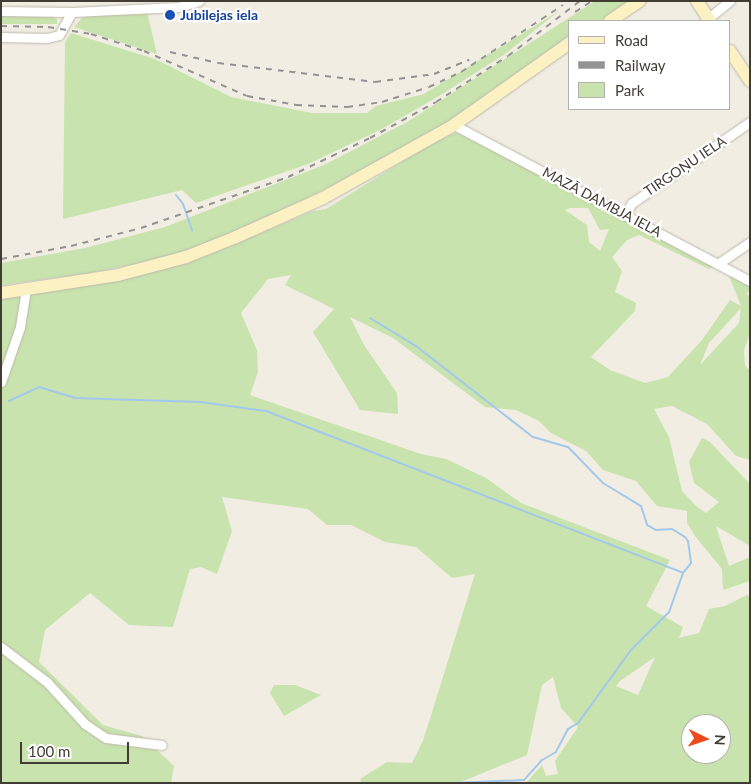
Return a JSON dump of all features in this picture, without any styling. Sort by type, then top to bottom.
[{"type":"main road","points":[[612,20],[640,1]]},
{"type":"main road","points":[[698,1],[708,20]]},
{"type":"main road","points":[[1,293],[118,275],[194,254],[322,198],[454,125],[568,44]]},
{"type":"main road","points":[[731,52],[750,81]]},
{"type":"street","points":[[1,11],[72,12],[199,1]]},
{"type":"street","points":[[708,20],[730,1]]},
{"type":"street","points":[[1,37],[47,38],[59,35],[72,12]]},
{"type":"street","name":"TIRGOŅU IELA","points":[[625,214],[632,203],[750,122]]},
{"type":"street","name":"MAZĀ DAMBJA IELA","points":[[454,125],[750,280]]},
{"type":"street","points":[[719,264],[750,242]]},
{"type":"street","points":[[1,382],[20,327],[26,290]]},
{"type":"street","points":[[1,647],[46,682],[85,724],[106,738],[127,743],[162,745]]},
{"type":"green space","points":[[595,1],[632,1],[604,20],[568,20],[568,40],[453,119],[343,180],[239,232],[160,259],[85,274],[1,285],[1,263],[85,248],[165,227],[324,165],[409,121]]},
{"type":"green space","points":[[559,11],[505,54],[439,96],[380,130],[308,164],[196,203],[182,190],[63,219],[65,42],[71,33],[155,59],[231,97],[312,113],[367,113],[376,106],[424,94]]},
{"type":"green space","points":[[147,12],[157,54],[74,27],[83,17]]},
{"type":"green space","points":[[1,15],[51,16],[57,19],[57,24],[1,24]]},
{"type":"green space","points":[[457,132],[630,223],[717,265],[709,269],[639,235],[627,240],[612,257],[622,271],[615,292],[636,303],[635,311],[591,357],[610,370],[645,383],[668,377],[702,340],[730,300],[741,306],[727,271],[750,284],[750,292],[746,293],[750,297],[750,333],[744,350],[745,366],[750,370],[750,460],[736,456],[707,424],[672,406],[654,409],[669,437],[682,491],[697,507],[706,513],[719,502],[694,483],[689,462],[702,438],[710,442],[750,484],[750,546],[716,526],[729,566],[750,557],[750,581],[723,590],[722,569],[695,536],[687,523],[687,511],[657,506],[636,481],[603,470],[586,451],[551,433],[539,421],[516,410],[485,407],[393,338],[350,317],[364,345],[397,393],[398,414],[360,410],[313,332],[334,309],[285,285],[291,275],[268,279],[241,313],[257,350],[258,372],[250,395],[421,454],[446,459],[486,478],[521,503],[670,560],[646,606],[683,627],[679,638],[699,633],[709,609],[725,606],[747,595],[750,597],[750,783],[526,783],[542,765],[546,776],[558,774],[555,761],[578,727],[561,708],[553,677],[542,685],[527,755],[458,783],[362,783],[360,779],[387,762],[412,763],[423,741],[475,574],[452,578],[416,547],[385,542],[351,525],[327,525],[308,509],[222,497],[232,531],[217,574],[201,567],[190,569],[173,627],[129,625],[90,593],[45,630],[39,662],[103,725],[142,736],[174,766],[171,783],[1,783],[1,297],[235,244],[313,211],[326,209],[429,145]],"holes":[[[570,208],[588,208],[600,230],[609,229],[600,251],[589,242],[587,225],[565,210]],[[741,308],[739,323],[700,365],[709,343]],[[655,657],[638,695],[616,686],[620,681]]]},
{"type":"green space","points":[[274,685],[295,685],[321,695],[284,716],[270,693]]},
{"type":"waterway","points":[[176,195],[183,204],[192,230]]},
{"type":"waterway","points":[[370,318],[416,346],[533,437],[568,447],[603,483],[641,506],[647,525],[656,530],[672,529],[685,537],[688,541],[691,563],[683,573]]},
{"type":"waterway","points":[[9,401],[39,387],[74,398],[200,402],[266,411],[683,573],[669,612],[631,650],[578,723],[568,729],[556,752],[542,760],[524,780],[453,783]]},
{"type":"railway","points":[[1,259],[71,246],[141,228],[288,177],[370,138],[436,102],[508,56],[580,1]]},
{"type":"railway","points":[[575,12],[592,1]]},
{"type":"railway","points":[[1,26],[48,27],[91,34],[144,51],[247,96],[296,105],[347,107],[382,102],[429,87],[461,72],[563,5]]},
{"type":"railway","points":[[170,52],[218,63],[375,82],[434,74],[469,60]]},
{"type":"place","name":"Jubilejas iela","points":[[170,15]]}]
